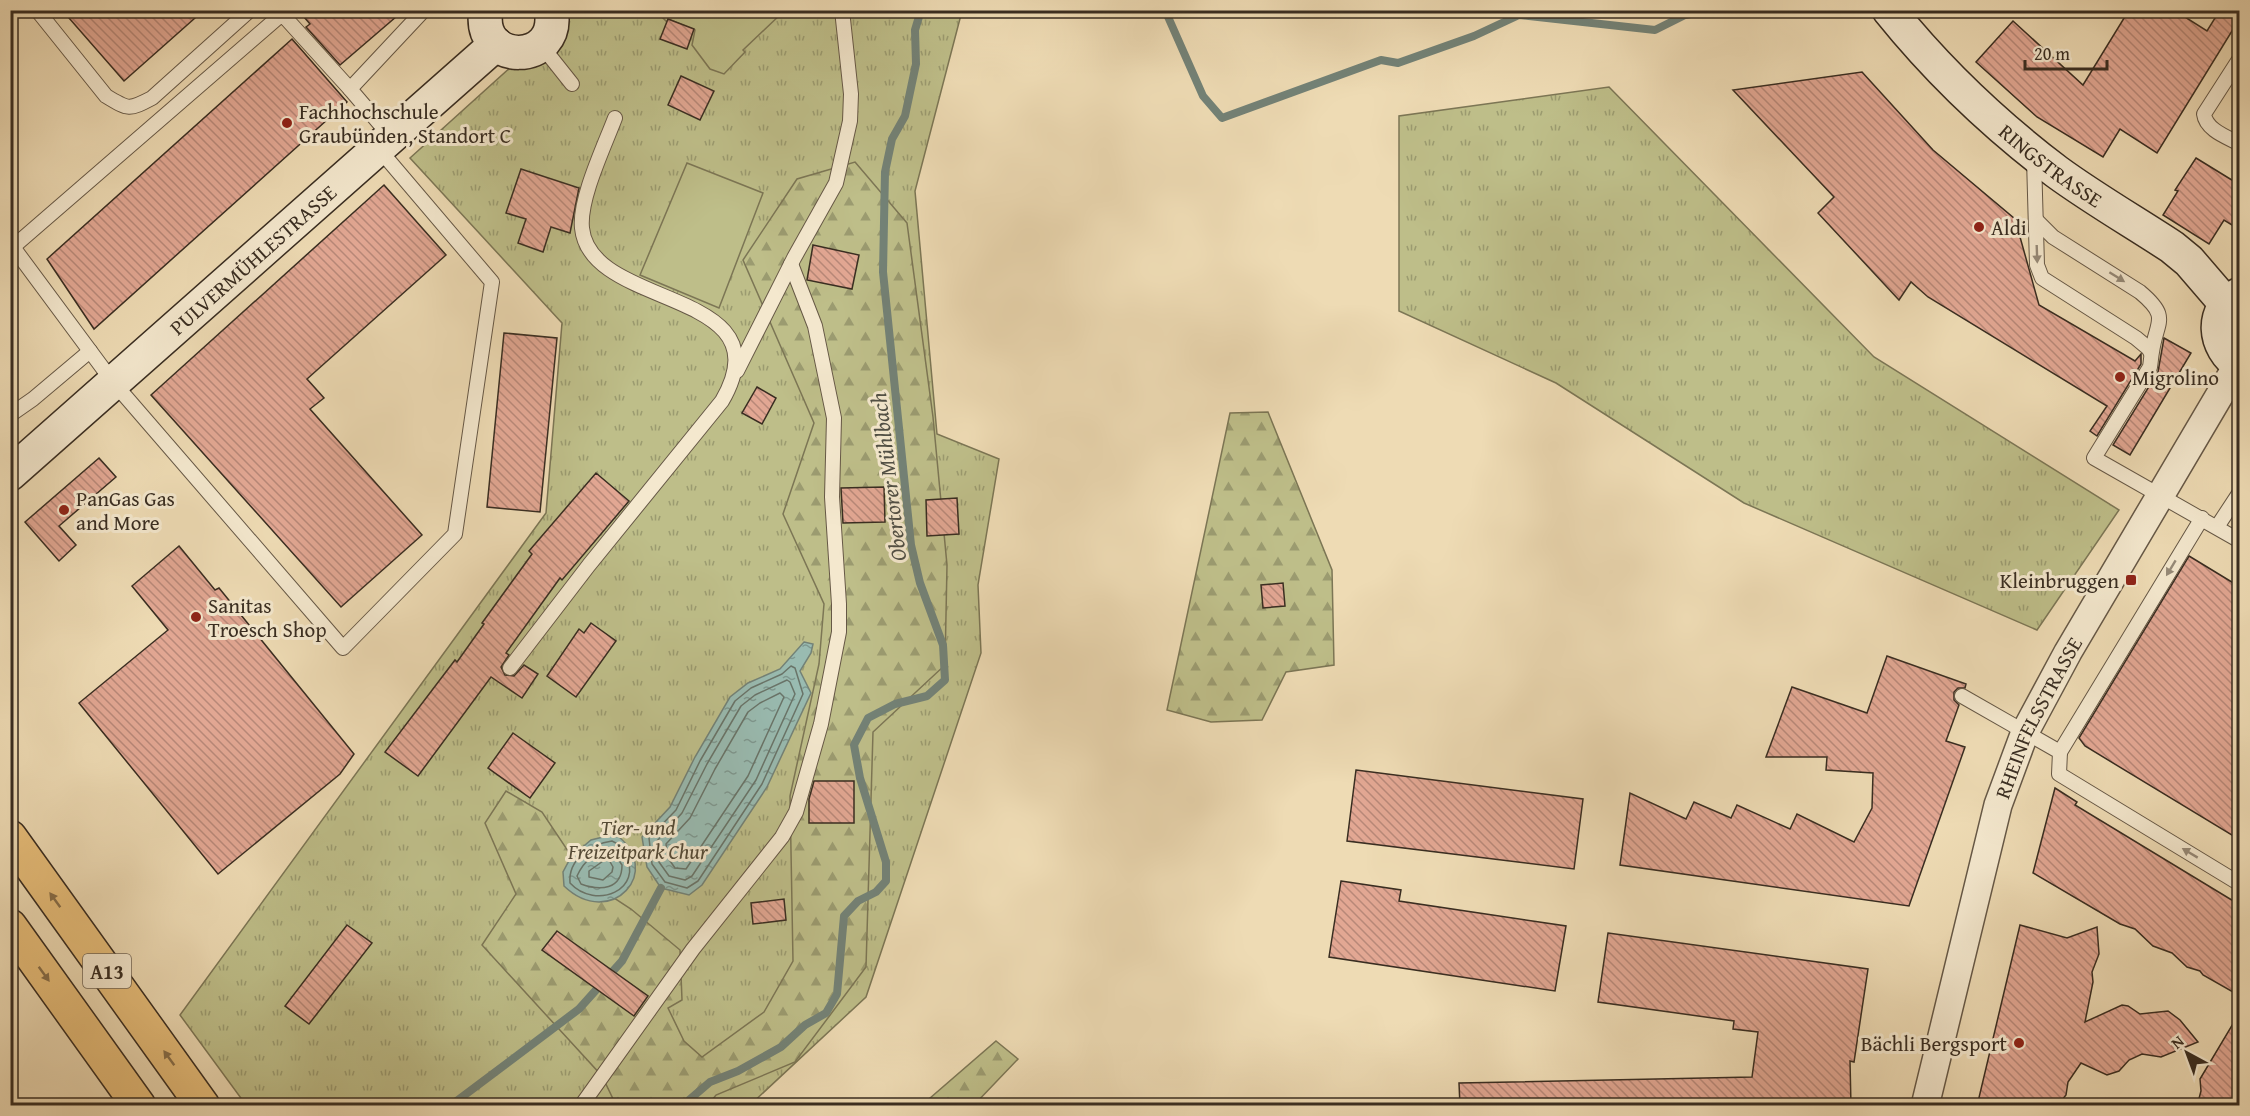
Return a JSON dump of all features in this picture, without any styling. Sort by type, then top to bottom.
[{"type":"highway","name":"A13","points":[[10,837],[203,1106]]},
{"type":"highway","name":"A13","points":[[10,926],[139,1106]]},
{"type":"street","points":[[486,10],[487,30],[496,44],[506,51],[518,53],[528,52],[541,45],[552,28],[551,10]]},
{"type":"street","name":"RINGSTRASSE","points":[[1889,10],[1910,37],[1951,81],[2034,154],[2060,174],[2172,247],[2233,299]]},
{"type":"street","name":"PULVERMÜHLESTRASSE","points":[[10,474],[496,44]]},
{"type":"street","points":[[2233,299],[2220,314],[2218,337],[2222,348],[2239,365]]},
{"type":"street","name":"RHEINFELSSTRASSE","points":[[1925,1106],[1998,805],[2025,732],[2062,662],[2239,365]]},
{"type":"lane","points":[[37,10],[106,96],[122,106],[133,108],[152,98],[250,10]]},
{"type":"lane","points":[[350,89],[423,10]]},
{"type":"lane","points":[[510,668],[589,565],[722,401],[791,264],[836,183],[850,121],[851,94],[843,10]]},
{"type":"lane","points":[[282,14],[350,89],[385,143],[492,282],[455,534],[343,648],[113,382],[12,245],[282,14]]},
{"type":"lane","points":[[541,45],[572,84]]},
{"type":"lane","points":[[2240,58],[2204,114],[2212,128],[2240,144]]},
{"type":"lane","points":[[615,118],[585,199],[582,229],[586,243],[592,255],[615,274],[700,312],[715,322],[732,345],[736,360],[735,375]]},
{"type":"lane","points":[[2034,154],[2037,265],[2042,278],[2136,338],[2151,353]]},
{"type":"lane","points":[[2036,220],[2053,237],[2150,300],[2160,321],[2151,353],[2150,367],[2094,458],[2240,541]]},
{"type":"lane","points":[[581,1106],[686,959],[782,837],[796,812],[821,724],[839,632],[832,497],[834,418],[815,326],[791,264]]},
{"type":"lane","points":[[10,415],[33,399],[90,351]]},
{"type":"lane","points":[[2217,527],[2240,492]]},
{"type":"lane","points":[[2202,518],[2060,752],[2059,774],[2240,884]]},
{"type":"lane","points":[[1962,696],[2060,752]]},
{"type":"green space","name":"Tier- und Freizeitpark Chur","points":[[573,11],[962,11],[915,191],[937,434],[999,459],[978,585],[981,653],[866,997],[749,1106],[246,1105],[180,1015],[546,513],[562,323],[410,158]]},
{"type":"green space","points":[[656,11],[784,11],[743,50],[745,52],[724,74],[710,69],[692,45],[695,30],[668,19],[667,22]]},
{"type":"green space","points":[[1609,87],[1874,357],[2119,510],[2037,630],[1744,503],[1556,383],[1399,311],[1399,116]]},
{"type":"green space","points":[[855,162],[907,223],[933,417],[947,565],[945,665],[873,732],[866,967],[795,1062],[716,1095],[708,1105],[616,1105],[602,1076],[482,945],[516,894],[485,823],[506,791],[542,812],[588,881],[631,909],[680,950],[682,1000],[668,1008],[684,1041],[702,1057],[764,1012],[793,961],[790,796],[819,664],[824,604],[783,514],[814,423],[743,260],[797,179]]},
{"type":"green space","points":[[687,163],[763,193],[719,308],[640,275]]},
{"type":"green space","points":[[1268,412],[1332,570],[1334,665],[1286,672],[1262,720],[1211,722],[1167,710],[1230,413]]},
{"type":"green space","points":[[996,1041],[1018,1059],[974,1105],[922,1105]]},
{"type":"water","points":[[804,642],[813,644],[811,653],[800,671],[811,693],[767,787],[702,885],[689,895],[661,888],[647,867],[642,837],[670,807],[695,757],[730,697],[748,683],[780,669]]},
{"type":"water","points":[[615,834],[629,848],[635,864],[634,878],[626,890],[614,899],[599,902],[582,898],[564,886],[563,872],[571,857],[591,840]]},
{"type":"building","points":[[62,10],[204,10],[124,81]]},
{"type":"building","points":[[298,10],[404,10],[340,65],[306,27],[310,24]]},
{"type":"building","points":[[2129,10],[2174,10],[2207,31],[2220,10],[2240,10],[2240,18],[2157,153],[2120,129],[2103,157],[2037,117],[1976,62],[2013,21],[2083,85]]},
{"type":"building","points":[[668,19],[694,29],[687,49],[660,39]]},
{"type":"building","points":[[292,39],[347,102],[94,329],[47,259]]},
{"type":"building","points":[[1862,72],[1933,150],[2015,219],[2039,305],[2135,361],[2141,354],[2141,364],[2097,436],[2090,431],[2107,406],[1928,297],[1911,282],[1899,300],[1818,213],[1834,197],[1733,90]]},
{"type":"building","points":[[681,76],[714,91],[700,120],[668,105]]},
{"type":"building","points":[[2196,158],[2240,185],[2240,230],[2224,220],[2209,244],[2163,215],[2178,191],[2175,190]]},
{"type":"building","points":[[521,169],[579,188],[570,233],[551,227],[543,252],[518,243],[526,219],[506,213]]},
{"type":"building","points":[[384,185],[446,255],[307,379],[324,398],[310,409],[422,535],[341,607],[151,395]]},
{"type":"building","points":[[813,245],[859,255],[852,289],[807,280]]},
{"type":"building","points":[[504,333],[557,338],[540,512],[487,507]]},
{"type":"building","points":[[2164,338],[2191,353],[2130,455],[2113,445],[2158,372]]},
{"type":"building","points":[[757,387],[776,398],[762,424],[742,413]]},
{"type":"building","points":[[99,458],[116,477],[59,526],[76,545],[59,561],[25,522]]},
{"type":"building","points":[[596,473],[629,501],[562,580],[560,578],[506,653],[509,655],[501,667],[505,675],[514,676],[524,665],[538,674],[522,698],[491,677],[418,776],[385,752],[455,660],[457,662],[532,554],[529,551]]},
{"type":"building","points":[[884,487],[885,522],[843,523],[841,488]]},
{"type":"building","points":[[957,498],[959,534],[927,536],[926,500]]},
{"type":"building","points":[[179,546],[215,590],[219,588],[354,754],[340,774],[218,874],[79,703],[168,630],[132,586]]},
{"type":"building","points":[[2189,556],[2240,587],[2240,840],[2085,746],[2079,738]]},
{"type":"building","points":[[1283,583],[1285,606],[1263,608],[1261,585]]},
{"type":"building","points":[[591,623],[616,641],[576,697],[547,676],[579,629],[584,633]]},
{"type":"building","points":[[1887,656],[1966,684],[1965,688],[1958,688],[1954,692],[1954,700],[1959,705],[1946,741],[1965,747],[1909,906],[1620,865],[1630,793],[1686,819],[1694,802],[1731,818],[1737,805],[1790,829],[1797,814],[1854,842],[1872,808],[1873,773],[1826,770],[1827,757],[1766,757],[1792,687],[1867,713]]},
{"type":"building","points":[[513,733],[555,763],[530,798],[488,768]]},
{"type":"building","points":[[1356,770],[1583,799],[1574,869],[1347,841]]},
{"type":"building","points":[[814,781],[854,781],[854,823],[809,823],[809,799]]},
{"type":"building","points":[[2055,788],[2077,802],[2075,805],[2240,905],[2240,996],[2203,975],[2200,971],[2187,967],[2172,953],[2153,946],[2135,929],[2120,924],[2033,873]]},
{"type":"building","points":[[1341,881],[1401,890],[1399,901],[1566,926],[1555,991],[1329,957]]},
{"type":"building","points":[[784,899],[786,920],[753,924],[751,903]]},
{"type":"building","points":[[347,925],[372,943],[309,1024],[285,1006]]},
{"type":"building","points":[[2020,925],[2067,938],[2097,927],[2099,954],[2092,972],[2093,982],[2085,1022],[2122,1005],[2140,1014],[2168,1011],[2180,1020],[2198,1042],[2161,1057],[2142,1054],[2129,1060],[2119,1071],[2107,1075],[2081,1063],[2068,1082],[2066,1095],[2057,1106],[1977,1106]]},
{"type":"building","points":[[557,931],[648,996],[634,1016],[542,950]]},
{"type":"building","points":[[1608,933],[1868,969],[1854,1062],[1850,1061],[1851,1106],[1460,1106],[1459,1083],[1752,1077],[1758,1032],[1733,1029],[1734,1021],[1598,1002]]},
{"type":"building","points":[[2240,1012],[2240,1106],[2197,1106],[2201,1091],[2200,1079]]},
{"type":"waterway","name":"Obertorer Mühlbach","points":[[682,1106],[710,1082],[738,1071],[781,1047],[805,1025],[826,1013],[837,994],[844,916],[858,901],[876,892],[886,881],[886,862],[860,778],[854,745],[868,718],[895,704],[927,696],[945,680],[943,645],[920,583],[911,545],[883,272],[885,172],[892,139],[905,116],[916,64],[915,30],[921,10]]},
{"type":"waterway","name":"Obertorer Mühlbach","points":[[1165,10],[1203,96],[1222,118],[1381,60],[1398,63],[1474,36],[1519,15],[1655,30],[1685,15],[1712,10]]},
{"type":"waterway","points":[[450,1106],[579,1009],[622,961],[661,888]]},
{"type":"place","name":"Fachhochschule Graubünden, Standort C","points":[[287,123]]},
{"type":"place","name":"Aldi","points":[[1979,227]]},
{"type":"place","name":"Migrolino","points":[[2120,377]]},
{"type":"place","name":"PanGas Gas and More","points":[[64,510]]},
{"type":"place","name":"Kleinbruggen","points":[[2131,580]]},
{"type":"place","name":"Sanitas Troesch Shop","points":[[196,617]]},
{"type":"place","name":"Bächli Bergsport","points":[[2019,1043]]}]
